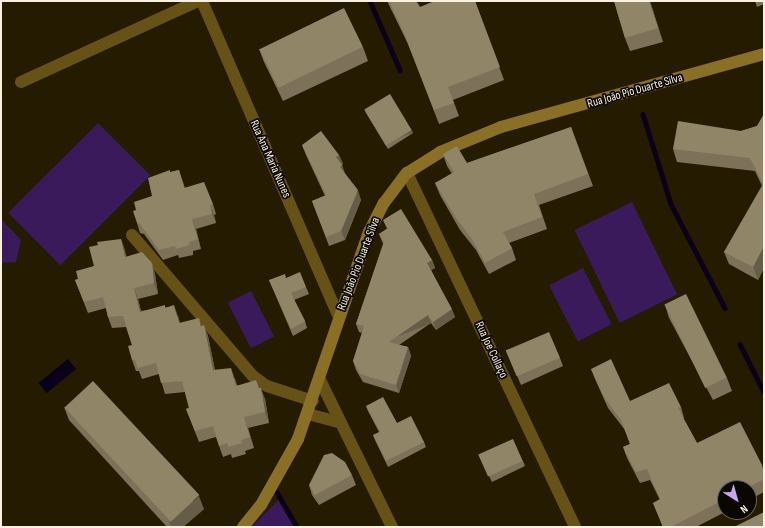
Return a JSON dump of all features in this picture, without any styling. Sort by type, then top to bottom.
[{"type":"main road","name":"Rua João Pio Duarte Silva","points":[[243,527],[274,485],[298,439],[313,401],[339,318],[369,232],[384,204],[407,174],[440,152],[481,134],[764,54]]},
{"type":"street","points":[[21,82],[198,1]]},
{"type":"street","name":"Rua Ana Maria Nunes","points":[[202,1],[339,318]]},
{"type":"street","name":"Rua Joe Collaço","points":[[407,174],[575,527]]},
{"type":"street","points":[[132,235],[253,376],[267,386],[313,401]]},
{"type":"street","points":[[320,380],[392,527]]},
{"type":"street","points":[[308,414],[341,423]]},
{"type":"shaded area","points":[[98,123],[150,175],[61,265],[8,213]]},
{"type":"shaded area","points":[[632,202],[677,295],[620,323],[574,230]]},
{"type":"shaded area","points":[[1,219],[21,240],[16,262],[1,263]]},
{"type":"shaded area","points":[[583,268],[612,324],[578,341],[549,285]]},
{"type":"shaded area","points":[[251,291],[274,336],[251,348],[228,303]]},
{"type":"shaded area","points":[[68,359],[76,369],[47,393],[38,383]]},
{"type":"shaded area","points":[[278,500],[294,527],[252,527]]},
{"type":"building","points":[[389,1],[416,1],[420,7],[432,1],[475,1],[500,67],[448,87],[454,103],[434,110],[403,31]]},
{"type":"building","points":[[614,1],[649,1],[658,28],[625,38]]},
{"type":"building","points":[[344,8],[363,47],[278,88],[260,49]]},
{"type":"building","points":[[390,94],[412,130],[386,145],[364,109]]},
{"type":"building","points":[[764,114],[764,246],[753,267],[724,252],[763,184],[750,158],[673,149],[678,121],[741,131],[757,126]]},
{"type":"building","points":[[571,127],[588,174],[534,194],[542,217],[503,232],[512,248],[485,263],[472,239],[456,218],[435,183],[454,172],[443,154],[457,146],[467,163]]},
{"type":"building","points":[[321,131],[339,155],[336,157],[342,165],[340,167],[358,190],[341,231],[326,237],[312,201],[326,195],[302,145]]},
{"type":"building","points":[[170,170],[170,172],[179,170],[184,188],[204,182],[213,204],[210,205],[212,214],[192,219],[198,239],[189,242],[190,245],[176,249],[175,246],[159,250],[140,224],[137,223],[133,211],[136,210],[134,202],[152,196],[148,178]]},
{"type":"building","points":[[401,209],[432,260],[427,263],[452,309],[433,322],[428,315],[389,342],[408,347],[396,385],[360,374],[353,361],[364,326],[356,324],[384,242],[379,234],[388,228],[383,220]]},
{"type":"building","points":[[121,239],[125,257],[142,252],[152,263],[154,283],[134,288],[140,312],[165,305],[165,308],[174,305],[179,323],[199,318],[201,326],[204,325],[213,370],[231,368],[236,386],[256,380],[259,388],[261,388],[265,412],[244,417],[250,437],[241,440],[242,443],[228,447],[227,443],[219,446],[213,426],[195,431],[186,409],[189,408],[182,381],[161,383],[156,363],[138,368],[135,360],[132,360],[128,346],[132,345],[123,316],[108,317],[103,297],[84,302],[75,280],[78,279],[76,271],[94,266],[89,247],[98,245],[97,242]]},
{"type":"building","points":[[300,272],[306,287],[291,293],[305,321],[291,329],[269,280],[285,274],[286,278]]},
{"type":"building","points":[[686,294],[727,378],[705,388],[664,305]]},
{"type":"building","points":[[549,332],[560,358],[517,376],[506,350]]},
{"type":"building","points":[[611,359],[630,401],[669,383],[681,407],[678,408],[697,443],[740,422],[762,465],[764,479],[757,483],[757,480],[717,480],[717,503],[671,527],[663,527],[653,503],[660,499],[647,469],[636,472],[623,447],[630,444],[621,420],[604,397],[591,369]]},
{"type":"building","points":[[93,381],[199,495],[171,522],[64,408]]},
{"type":"building","points":[[383,397],[397,423],[411,416],[424,442],[386,461],[373,435],[380,432],[366,406]]},
{"type":"building","points":[[513,439],[523,461],[488,476],[478,454]]},
{"type":"building","points":[[332,453],[345,462],[352,475],[315,495],[309,485],[324,455]]},
{"type":"building","points":[[764,512],[764,527],[734,527],[748,520],[757,520],[757,516]]},
{"type":"waterway","points":[[370,1],[400,70]]},
{"type":"waterway","points":[[643,114],[671,204],[725,308]]},
{"type":"waterway","points":[[740,344],[764,392]]},
{"type":"waterway","points":[[277,492],[297,527]]}]
